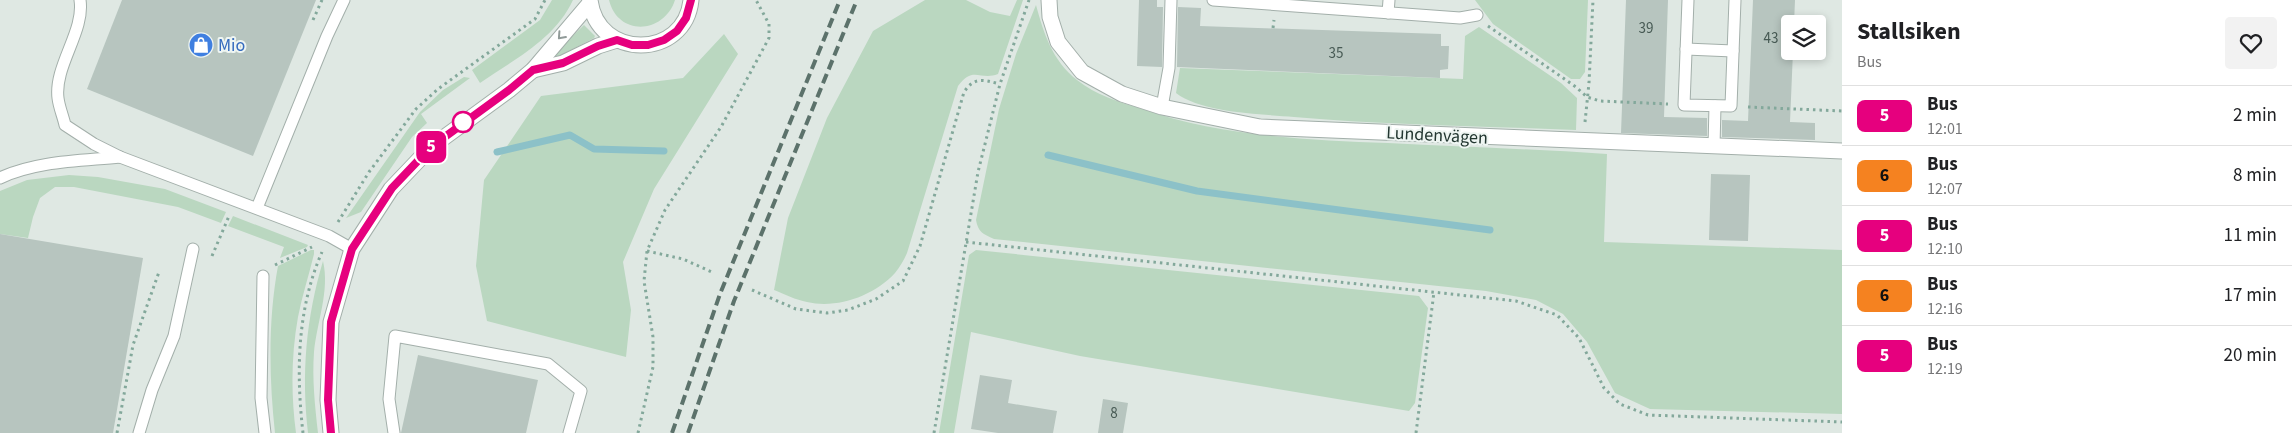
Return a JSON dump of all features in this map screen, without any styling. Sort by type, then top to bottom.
[{"type":"street","points":[[590,1],[595,18],[604,31],[617,40],[648,45],[664,40],[677,31],[686,18],[691,0]]},
{"type":"street","name":"Lundenvägen","points":[[1049,0],[1050,17],[1058,42],[1082,72],[1122,94],[1162,107],[1260,126],[1842,151]]},
{"type":"street","points":[[331,433],[328,400],[331,322],[352,249],[392,188],[431,147],[509,90],[533,70],[590,1]]},
{"type":"street","points":[[533,70],[563,63],[598,46],[617,40]]},
{"type":"lane","points":[[80,0],[82,12],[63,66],[57,97],[65,124],[94,144],[120,157],[330,236],[352,249]]},
{"type":"lane","points":[[257,208],[327,36],[344,0]]},
{"type":"lane","points":[[1162,107],[1169,68],[1171,0]]},
{"type":"lane","points":[[1203,0],[1313,4],[1388,13],[1460,18],[1477,15]]},
{"type":"lane","points":[[1388,13],[1389,0]]},
{"type":"lane","points":[[1688,0],[1684,105],[1715,106],[1731,106],[1735,0]]},
{"type":"lane","points":[[1686,49],[1733,51]]},
{"type":"lane","points":[[1714,146],[1715,106]]},
{"type":"lane","points":[[0,178],[16,170],[120,157]]},
{"type":"lane","points":[[139,433],[152,390],[174,336],[193,249]]},
{"type":"lane","points":[[263,276],[261,398],[265,433]]},
{"type":"lane","points":[[394,433],[389,399],[395,336],[548,364],[581,392],[569,433]]},
{"type":"path","points":[[338,221],[369,172],[416,108],[438,89],[535,19],[545,0]]},
{"type":"path","points":[[638,433],[653,367],[653,337],[644,281],[647,251],[665,210],[722,127],[769,38],[769,24],[756,0]]},
{"type":"path","points":[[934,433],[978,172],[1000,84],[1029,0]]},
{"type":"path","points":[[1583,141],[1592,0]]},
{"type":"path","points":[[1477,15],[1486,24],[1576,87],[1587,97],[1600,101],[1684,105]]},
{"type":"path","points":[[752,290],[796,309],[827,313],[848,310],[876,299],[903,281],[920,246],[964,92],[970,83],[980,80],[1000,84]]},
{"type":"path","points":[[1731,106],[1842,111]]},
{"type":"path","points":[[212,256],[229,217]]},
{"type":"path","points":[[966,242],[1516,302],[1557,315],[1579,338],[1604,388],[1620,404],[1648,415],[1842,422]]},
{"type":"path","points":[[280,263],[308,249]]},
{"type":"path","points":[[647,251],[683,259],[714,273]]},
{"type":"path","points":[[303,433],[299,364],[302,320],[321,256]]},
{"type":"path","points":[[117,433],[133,345],[158,272]]},
{"type":"path","points":[[1416,433],[1434,292]]},
{"type":"green space","points":[[552,0],[573,0],[556,26],[545,37],[480,83],[472,70],[540,20]]},
{"type":"green space","points":[[609,0],[675,0],[661,20],[652,25],[641,27],[631,25],[622,20],[614,12]]},
{"type":"green space","points":[[925,0],[966,0],[990,12],[1010,16],[1017,0],[1023,0],[998,74],[992,76],[968,76],[958,86],[905,258],[895,273],[877,288],[854,299],[842,302],[819,304],[807,302],[774,290],[788,218],[827,118],[873,31]]},
{"type":"green space","points":[[1475,0],[1588,0],[1585,72],[1580,79],[1571,79],[1493,24]]},
{"type":"green space","points":[[1036,5],[1050,46],[1068,72],[1092,90],[1125,104],[1202,125],[1264,135],[1326,140],[1607,154],[1604,242],[1842,250],[1842,414],[1650,409],[1615,393],[1587,342],[1563,314],[1536,300],[1486,291],[994,239],[987,236],[980,230],[976,220],[999,109],[1016,54]]},
{"type":"green space","points":[[584,25],[595,36],[594,38],[558,57],[555,56],[555,53]]},
{"type":"green space","points":[[1479,27],[1561,83],[1577,98],[1576,130],[1364,122],[1249,113],[1201,105],[1187,100],[1176,93],[1180,68],[1463,79],[1465,36]]},
{"type":"green space","points":[[724,34],[738,54],[654,189],[623,262],[631,310],[626,357],[487,321],[476,266],[484,180],[541,96],[683,78]]},
{"type":"green space","points":[[464,77],[470,78],[421,114],[427,123],[412,137],[361,212],[346,218],[420,112],[443,90]]},
{"type":"green space","points":[[69,175],[98,177],[165,189],[226,212],[221,223],[178,207],[74,187],[55,187],[40,198],[28,238],[0,234],[0,191],[27,180]]},
{"type":"green space","points":[[233,216],[308,245],[280,258],[284,247],[228,226]]},
{"type":"green space","points":[[314,250],[314,254],[300,309],[294,346],[293,404],[296,433],[275,433],[270,349],[272,307],[278,266]]},
{"type":"green space","points":[[976,250],[1419,296],[1428,308],[1415,403],[1409,411],[1080,356],[971,332],[954,433],[939,433],[969,255]]},
{"type":"green space","points":[[323,261],[325,272],[324,295],[313,362],[318,433],[308,433],[305,368],[312,304]]},
{"type":"building","name":"Mio","points":[[122,0],[316,0],[253,156],[87,89]]},
{"type":"building","points":[[1139,0],[1157,0],[1157,7],[1163,7],[1162,67],[1137,66]]},
{"type":"building","points":[[1626,0],[1668,0],[1664,117],[1707,118],[1707,136],[1621,133]]},
{"type":"building","points":[[1753,0],[1795,0],[1794,15],[1781,15],[1781,60],[1793,60],[1790,122],[1815,123],[1815,140],[1722,137],[1722,120],[1748,121]]},
{"type":"building","points":[[1178,7],[1201,8],[1200,26],[1441,34],[1441,46],[1449,46],[1448,69],[1440,70],[1440,78],[1177,67]]},
{"type":"building","points":[[1711,174],[1750,175],[1748,241],[1709,240]]},
{"type":"building","points":[[0,234],[143,258],[113,433],[0,433]]},
{"type":"building","points":[[418,355],[538,380],[526,433],[401,433]]},
{"type":"building","points":[[980,375],[1012,380],[1008,403],[1057,411],[1053,433],[998,433],[971,429]]},
{"type":"building","points":[[1103,399],[1128,403],[1123,433],[1098,433]]},
{"type":"waterway","points":[[497,152],[570,135],[594,149],[664,151]]},
{"type":"waterway","points":[[1048,155],[1197,191],[1490,230]]},
{"type":"railway","points":[[672,433],[720,294],[840,0]]},
{"type":"railway","points":[[688,433],[734,301],[857,0]]},
{"type":"bus line","name":"5","points":[[331,433],[328,400],[331,322],[352,249],[392,188],[431,147],[509,90],[533,70],[563,63],[598,46],[617,40],[632,45],[648,45],[664,40],[677,31],[686,18],[691,0]]},
{"type":"place","name":"Mio","points":[[201,45]]}]
